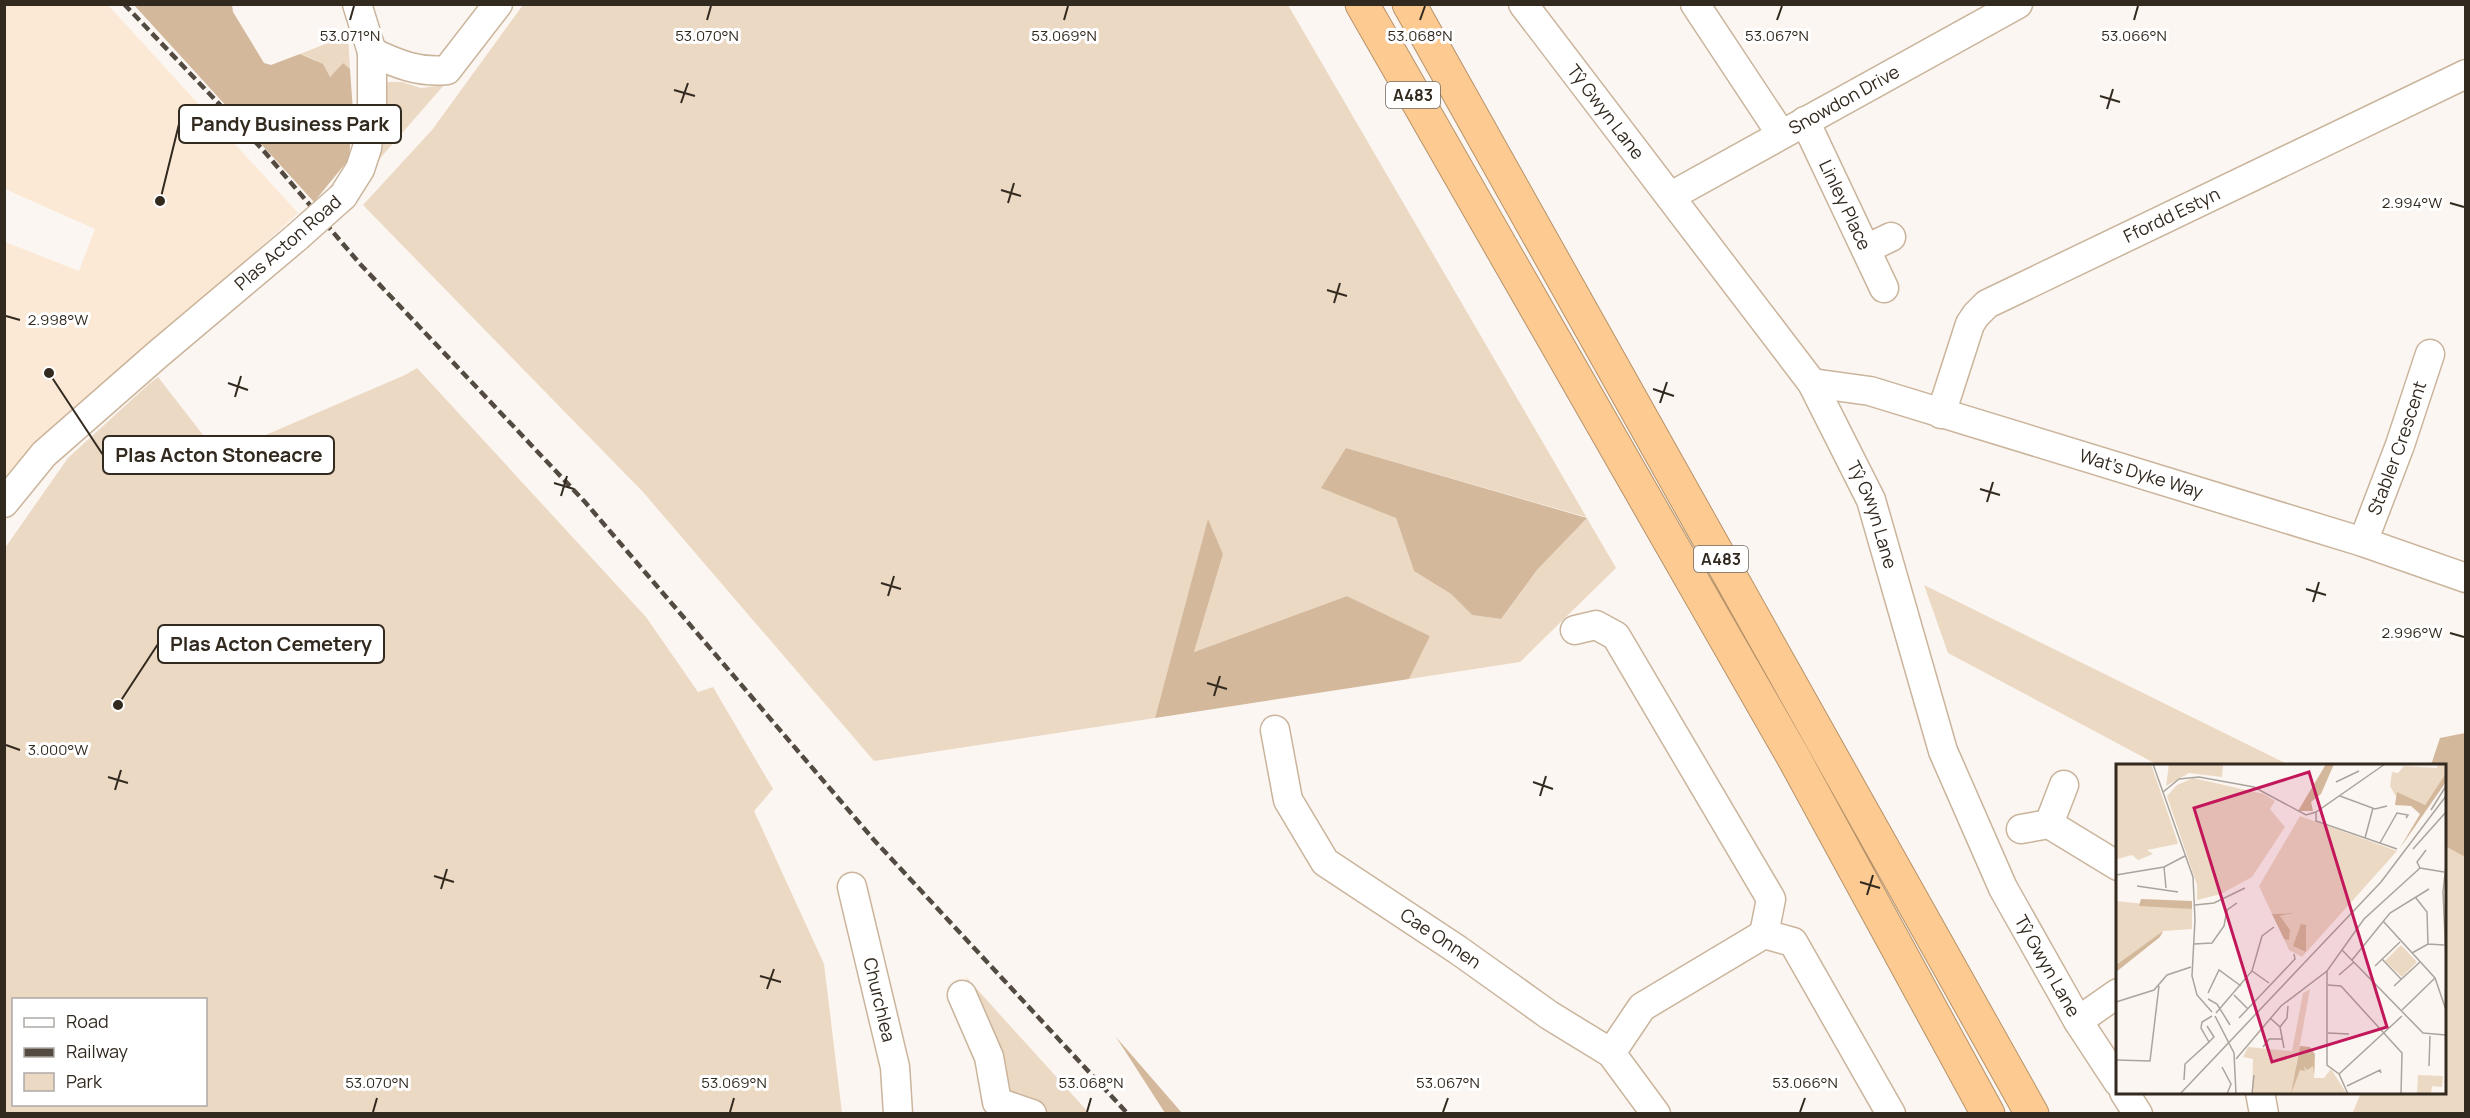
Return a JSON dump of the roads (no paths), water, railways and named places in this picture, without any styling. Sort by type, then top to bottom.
[{"type":"highway","name":"A483","points":[[1362,4],[1795,760],[1988,1113]]},
{"type":"highway","name":"A483","points":[[1409,4],[2032,1113]]},
{"type":"street","name":"Plas Acton Road","points":[[4,503],[44,454],[343,196],[360,169],[367,148],[372,106],[372,52],[357,4]]},
{"type":"street","points":[[372,52],[408,67],[428,72],[447,70],[498,4]]},
{"type":"street","name":"Tŷ Gwyn Lane","points":[[1523,4],[1812,383],[1871,500],[1942,751],[2003,888],[2078,1020],[2116,1079]]},
{"type":"street","points":[[1695,4],[1781,134]]},
{"type":"street","name":"Snowdon Drive","points":[[1671,196],[2018,4]]},
{"type":"street","name":"Ffordd Estyn","points":[[1941,414],[1971,324],[1987,304],[2466,74]]},
{"type":"street","name":"Linley Place","points":[[1805,121],[1879,243],[1884,288]]},
{"type":"street","name":"Stabler Crescent","points":[[2363,542],[2400,445],[2430,354]]},
{"type":"street","name":"Wat's Dyke Way","points":[[1812,383],[1870,391],[2363,542],[2466,578]]},
{"type":"street","points":[[1575,630],[1596,624],[1616,636],[1771,899],[1764,934]]},
{"type":"street","name":"Cae Onnen","points":[[1275,730],[1288,800],[1325,862],[1458,950],[1549,1015],[1611,1053],[1656,1113]]},
{"type":"street","points":[[2049,824],[2064,785]]},
{"type":"street","points":[[2021,828],[2049,824],[2116,865]]},
{"type":"street","name":"Churchlea","points":[[852,887],[895,1067],[898,1113]]},
{"type":"street","points":[[1611,1053],[1642,1007],[1764,934],[1793,942],[1891,1113]]},
{"type":"street","points":[[2078,1020],[2116,994]]},
{"type":"street","points":[[962,995],[988,1057],[995,1108],[1032,1113]]},
{"type":"street","points":[[2125,1094],[2138,1113]]},
{"type":"street","points":[[2260,1094],[2264,1113]]},
{"type":"railway","points":[[124,4],[263,150],[361,265],[585,502],[874,840],[1128,1114]]},
{"type":"place","name":"Pandy Business Park","points":[[160,201]]},
{"type":"place","name":"Plas Acton Stoneacre","points":[[49,373]]},
{"type":"place","name":"Plas Acton Cemetery","points":[[118,705]]}]
